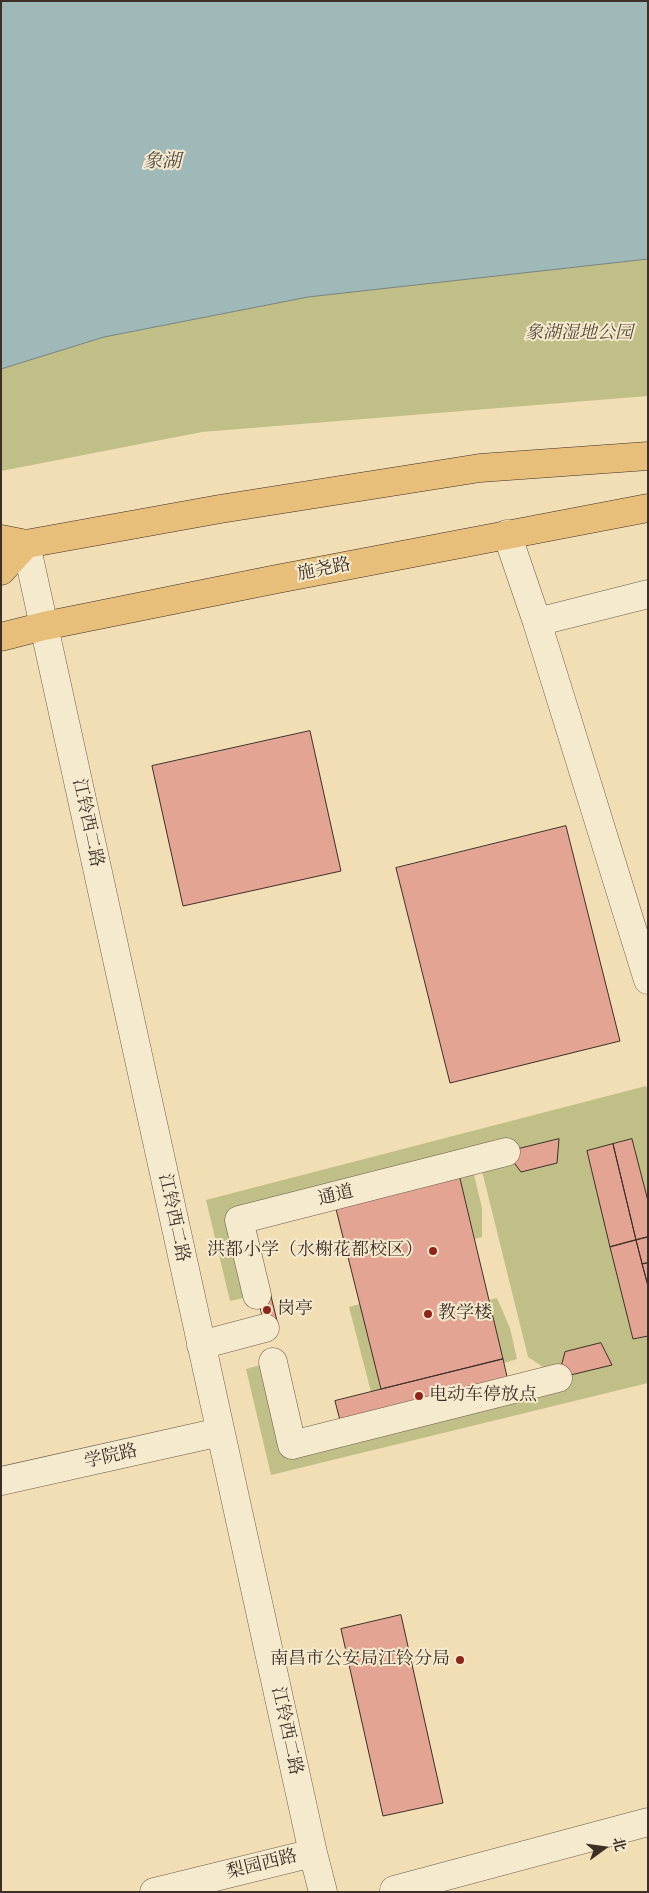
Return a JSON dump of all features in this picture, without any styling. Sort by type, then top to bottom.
[{"type":"main road","points":[[1,571],[14,542],[480,468],[648,456]]},
{"type":"main road","name":"施尧路","points":[[1,637],[44,626],[507,534],[648,508]]},
{"type":"street","points":[[507,534],[537,622],[648,980]]},
{"type":"street","name":"江铃西二路","points":[[14,542],[44,626],[220,1432],[323,1892]]},
{"type":"street","points":[[537,622],[648,594]]},
{"type":"street","name":"通道","points":[[257,1295],[239,1220],[506,1152]]},
{"type":"street","points":[[201,1345],[265,1328]]},
{"type":"street","points":[[273,1362],[292,1445],[558,1378]]},
{"type":"street","name":"学院路","points":[[1,1481],[220,1432]]},
{"type":"street","points":[[394,1892],[394,1890],[648,1822]]},
{"type":"street","name":"梨园西路","points":[[154,1892],[313,1853]]},
{"type":"green space","name":"象湖湿地公园","points":[[648,259],[648,396],[202,432],[1,471],[1,369],[104,337],[308,297]]},
{"type":"green space","points":[[646,1086],[648,1092],[648,1201],[632,1139],[587,1152],[633,1339],[648,1336],[648,1383],[271,1475],[246,1369],[285,1358],[303,1442],[558,1377],[528,1357],[482,1171],[471,1162],[482,1208],[482,1237],[475,1239],[457,1166],[239,1220],[257,1295],[230,1301],[206,1200]]},
{"type":"green space","points":[[497,1298],[510,1328],[517,1359],[504,1363],[489,1300]]},
{"type":"green space","points":[[360,1304],[381,1389],[371,1392],[349,1307]]},
{"type":"water","name":"象湖","points":[[1,1],[648,1],[648,259],[308,297],[104,337],[1,369]]},
{"type":"building","points":[[310,731],[341,871],[183,906],[152,766]]},
{"type":"building","points":[[566,826],[620,1041],[450,1083],[396,868]]},
{"type":"building","points":[[559,1139],[557,1163],[521,1172],[506,1152]]},
{"type":"building","points":[[632,1139],[648,1201],[648,1237],[636,1240],[613,1144]]},
{"type":"building","points":[[613,1144],[636,1240],[610,1247],[587,1151]]},
{"type":"building","name":"教学楼","points":[[457,1166],[503,1359],[381,1389],[333,1197]]},
{"type":"building","points":[[648,1237],[648,1263],[642,1264],[636,1240]]},
{"type":"building","points":[[636,1240],[648,1286],[648,1336],[633,1339],[610,1247]]},
{"type":"building","points":[[648,1263],[648,1286],[642,1264]]},
{"type":"building","name":"岗亭","points":[[270,1292],[278,1325],[265,1328],[257,1295]]},
{"type":"building","points":[[601,1343],[612,1365],[558,1378],[565,1352]]},
{"type":"building","name":"电动车停放点","points":[[503,1359],[510,1390],[343,1432],[335,1401]]},
{"type":"building","points":[[401,1615],[443,1803],[383,1816],[341,1629]]},
{"type":"place","name":"洪都小学（水榭花都校区）","points":[[433,1251]]},
{"type":"place","name":"岗亭","points":[[267,1310]]},
{"type":"place","name":"教学楼","points":[[428,1314]]},
{"type":"place","name":"电动车停放点","points":[[419,1396]]},
{"type":"place","name":"南昌市公安局江铃分局","points":[[460,1660]]}]
